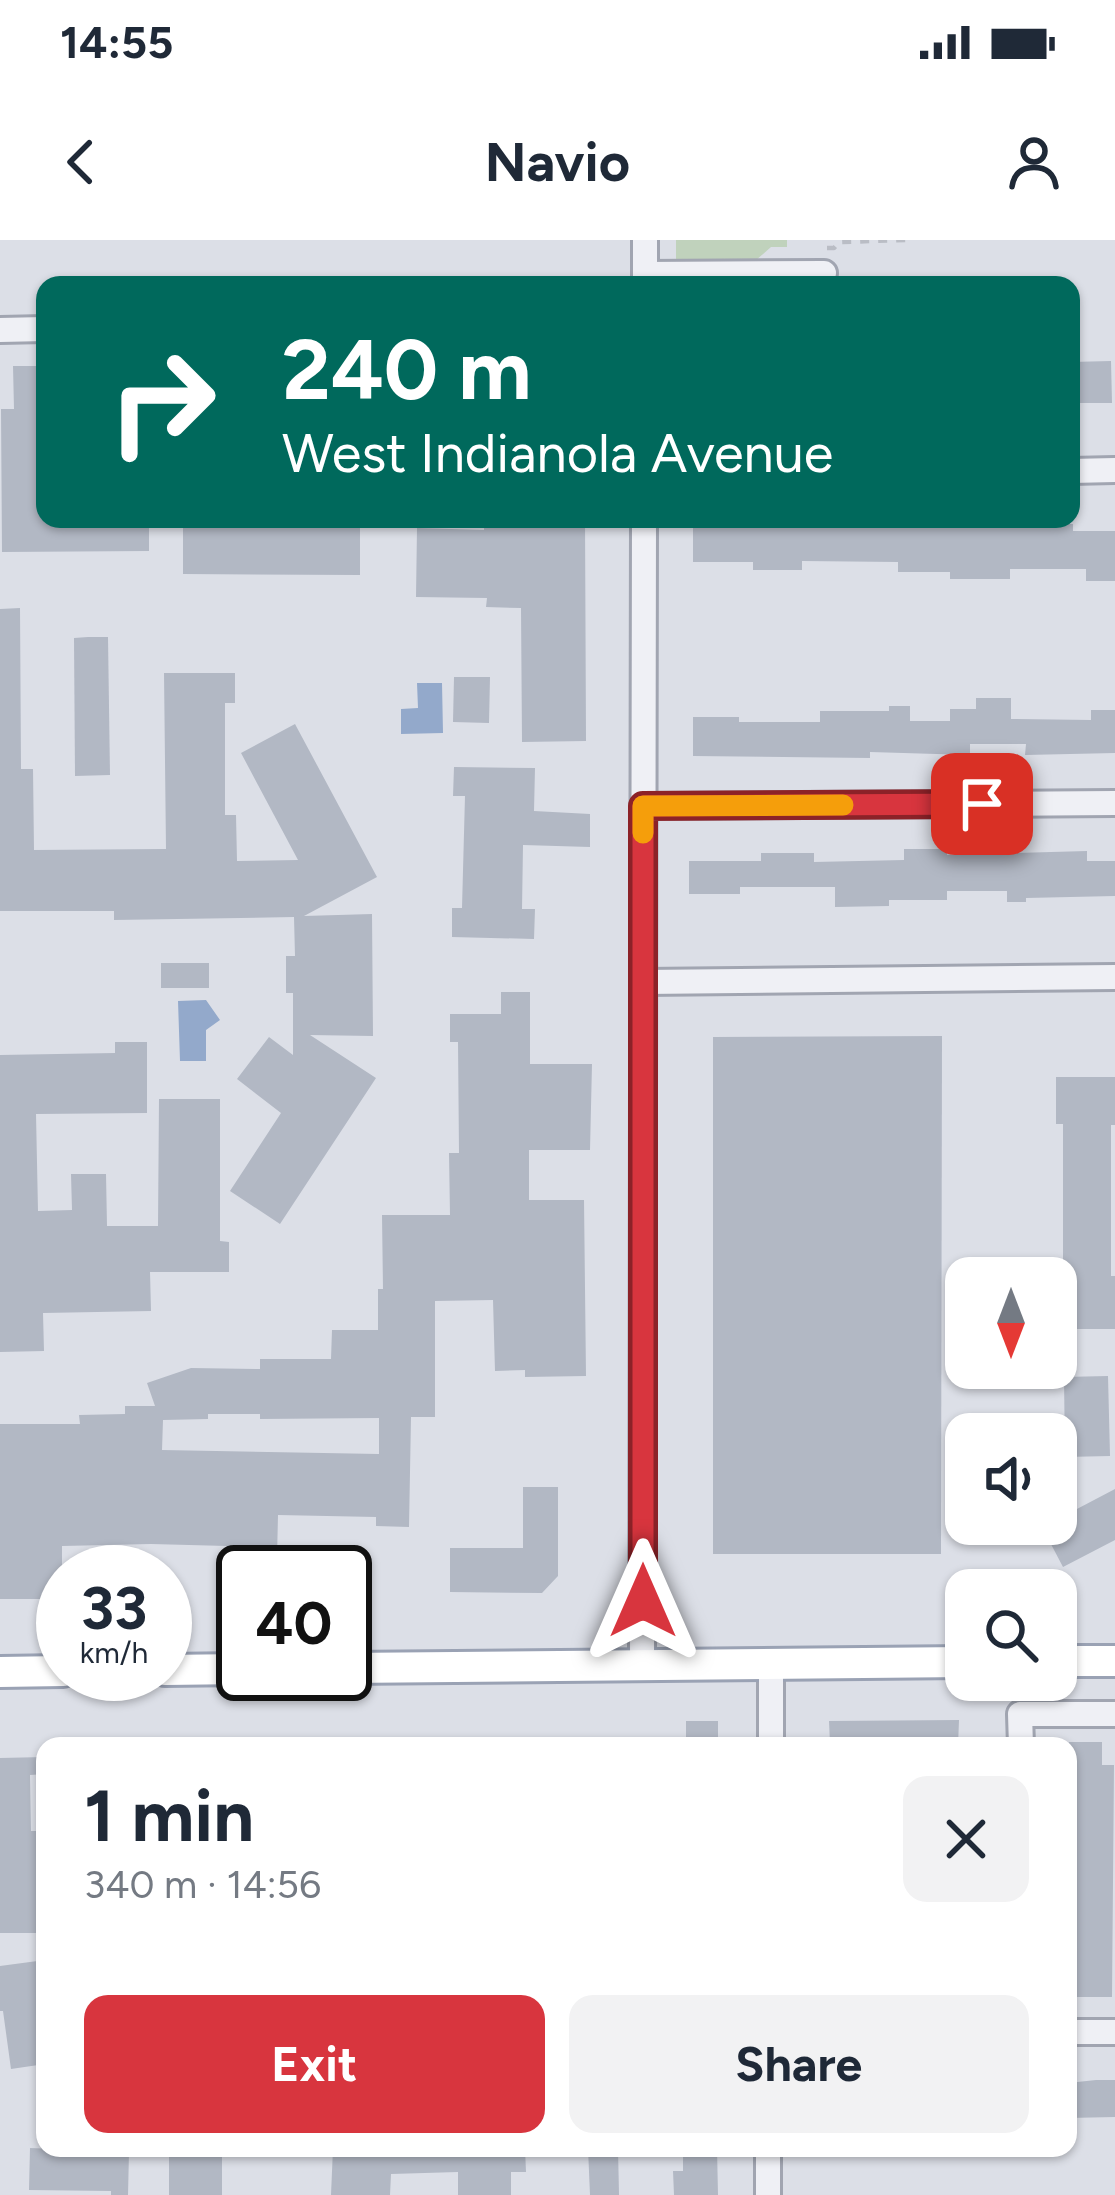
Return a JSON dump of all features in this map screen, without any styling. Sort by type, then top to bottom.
[{"type":"main road","points":[[1077,1661],[1115,1661]]},
{"type":"main road","points":[[372,1668],[945,1662]]},
{"type":"main road","points":[[0,1672],[36,1671]]},
{"type":"street","points":[[645,240],[645,276]]},
{"type":"street","points":[[734,276],[824,273]]},
{"type":"street","points":[[0,330],[36,329]]},
{"type":"street","points":[[1080,471],[1115,470]]},
{"type":"street","points":[[642,1665],[644,528]]},
{"type":"street","points":[[643,806],[1115,803]]},
{"type":"street","points":[[644,982],[1115,977]]},
{"type":"street","points":[[771,1664],[771,1737]]},
{"type":"street","points":[[1021,1737],[1020,1714],[1115,1714]]},
{"type":"street","points":[[1077,2032],[1115,2032]]},
{"type":"street","points":[[768,2157],[768,2195]]},
{"type":"path","points":[[813,249],[834,248],[839,242],[907,240]]},
{"type":"green space","points":[[676,240],[787,240],[787,247],[771,247],[755,261],[676,263]]},
{"type":"water","points":[[417,683],[442,683],[443,733],[401,734],[401,709],[418,708]]},
{"type":"water","points":[[206,1000],[220,1020],[206,1030],[206,1061],[180,1061],[178,1001]]},
{"type":"building","points":[[1111,361],[1112,403],[1080,403],[1080,362]]},
{"type":"building","points":[[13,366],[36,366],[36,528],[149,528],[149,551],[2,552],[1,409],[14,409]]},
{"type":"building","points":[[183,528],[360,528],[360,575],[183,574]]},
{"type":"building","points":[[417,528],[585,528],[586,741],[522,742],[521,608],[486,607],[487,598],[416,597]]},
{"type":"building","points":[[693,528],[1115,531],[1115,581],[1086,581],[1086,569],[1010,569],[1010,579],[950,579],[950,572],[898,572],[898,562],[802,561],[802,570],[753,570],[753,562],[693,562]]},
{"type":"building","points":[[20,608],[21,769],[33,769],[34,850],[166,849],[164,673],[235,673],[235,703],[225,703],[225,815],[236,815],[237,861],[298,860],[241,753],[295,724],[377,877],[304,916],[372,914],[373,1036],[310,1035],[376,1078],[280,1224],[230,1191],[281,1113],[237,1079],[269,1037],[293,1055],[293,993],[286,993],[286,956],[295,956],[294,917],[114,920],[114,911],[0,911],[0,609]]},
{"type":"building","points":[[108,637],[110,775],[75,776],[74,638]]},
{"type":"building","points":[[454,677],[490,677],[489,723],[453,722]]},
{"type":"building","points":[[976,698],[1011,698],[1011,719],[1091,720],[1091,710],[1115,710],[1115,753],[1025,755],[1026,744],[970,744],[970,755],[693,756],[693,717],[820,722],[820,711],[889,711],[889,706],[910,706],[910,721],[950,721],[950,709],[976,709]]},
{"type":"building","points":[[454,767],[535,768],[534,811],[590,814],[590,847],[523,845],[522,909],[535,909],[534,939],[452,937],[452,908],[462,908],[465,796],[453,796]]},
{"type":"building","points":[[904,849],[947,849],[947,855],[1087,851],[1087,861],[1115,861],[1115,896],[1007,902],[1007,891],[947,891],[947,900],[889,900],[889,906],[835,907],[835,887],[740,887],[740,894],[689,894],[689,861],[761,861],[761,853],[814,853],[814,862],[904,860]]},
{"type":"building","points":[[161,963],[209,963],[209,988],[161,988]]},
{"type":"building","points":[[501,992],[530,992],[530,1064],[592,1064],[590,1150],[529,1150],[529,1200],[584,1200],[586,1376],[525,1377],[525,1370],[495,1371],[493,1300],[435,1301],[435,1417],[411,1417],[409,1527],[376,1526],[376,1517],[278,1515],[277,1545],[36,1545],[36,1599],[0,1599],[0,1424],[80,1424],[79,1415],[125,1414],[125,1406],[155,1406],[147,1383],[191,1368],[260,1369],[260,1359],[331,1359],[332,1330],[378,1330],[382,1215],[450,1215],[449,1153],[459,1153],[458,1042],[450,1042],[450,1014],[501,1014]],"holes":[[[208,1414],[260,1414],[260,1419],[379,1418],[379,1454],[162,1450],[163,1420],[208,1419]]]},
{"type":"building","points":[[942,1036],[941,1554],[713,1554],[713,1037]]},
{"type":"building","points":[[115,1042],[147,1042],[147,1113],[36,1114],[38,1211],[72,1210],[71,1174],[106,1174],[107,1226],[158,1226],[159,1099],[220,1099],[220,1241],[229,1242],[229,1272],[150,1272],[151,1311],[43,1313],[44,1351],[0,1352],[0,1055],[115,1053]]},
{"type":"building","points":[[1056,1077],[1115,1077],[1111,1276],[1115,1276],[1115,1329],[1077,1329],[1077,1257],[1063,1257],[1063,1124],[1056,1124]]},
{"type":"building","points":[[1108,1376],[1110,1456],[1077,1457],[1077,1413],[1064,1413],[1064,1389],[1077,1389],[1077,1377]]},
{"type":"building","points":[[523,1487],[558,1487],[558,1576],[542,1593],[450,1592],[450,1548],[523,1548]]},
{"type":"building","points":[[1115,1489],[1115,1540],[1063,1567],[1051,1545],[1077,1545],[1077,1509]]},
{"type":"building","points":[[959,1720],[958,1737],[830,1737],[829,1721]]},
{"type":"building","points":[[686,1721],[718,1721],[718,1737],[686,1737]]},
{"type":"building","points":[[1077,1742],[1102,1742],[1102,1765],[1114,1765],[1112,1997],[1077,1997]]},
{"type":"building","points":[[36,1757],[36,1775],[30,1775],[31,1831],[36,1831],[36,1933],[0,1933],[0,1758]]},
{"type":"building","points":[[36,1961],[36,2065],[11,2069],[0,2011],[0,1966]]},
{"type":"building","points":[[1115,2080],[1115,2117],[1077,2118],[1077,2082]]},
{"type":"building","points":[[30,2148],[36,2148],[36,2157],[129,2157],[128,2195],[29,2190]]},
{"type":"building","points":[[169,2157],[222,2157],[222,2195],[169,2195]]},
{"type":"building","points":[[333,2157],[525,2157],[526,2172],[511,2172],[511,2195],[458,2195],[458,2172],[391,2174],[390,2195],[331,2195]]},
{"type":"building","points":[[588,2157],[618,2157],[619,2195],[590,2195]]},
{"type":"building","points":[[683,2157],[717,2157],[718,2195],[674,2195],[673,2171],[683,2171]]},
{"type":"slow traffic","points":[[643,833],[643,806],[843,805]]},
{"type":"route","points":[[643,1601],[643,806],[982,804]]}]
